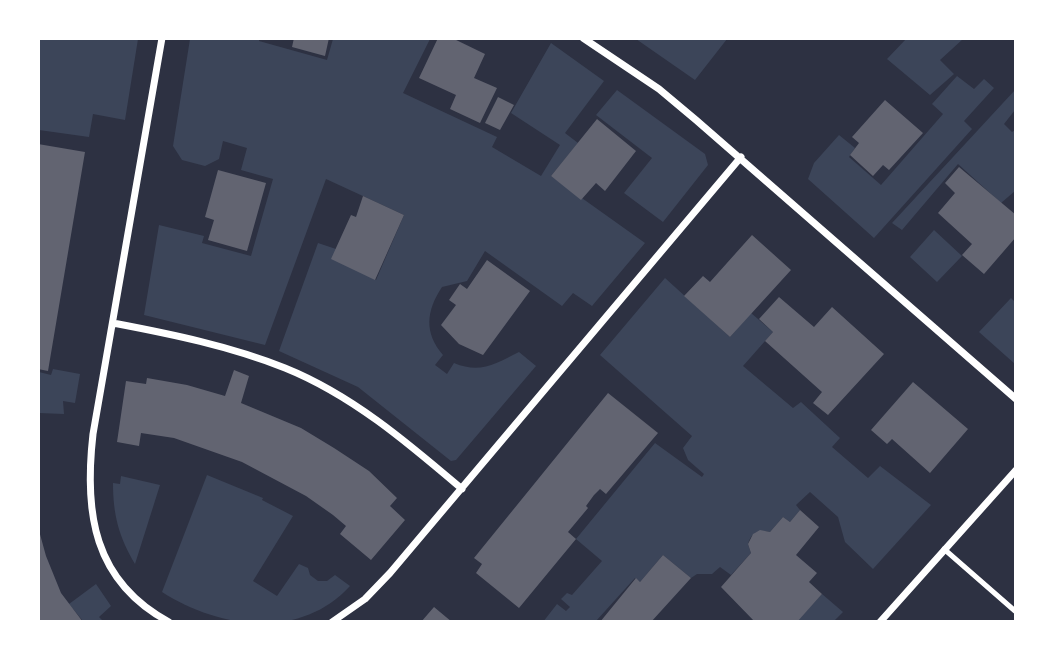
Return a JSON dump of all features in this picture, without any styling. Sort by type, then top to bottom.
[{"type":"street","points":[[162,38],[90,454],[89,490],[93,523],[104,554],[136,599],[169,621]]},
{"type":"street","points":[[583,38],[659,89],[1016,399]]},
{"type":"street","points":[[332,621],[352,609],[382,583],[741,158]]},
{"type":"street","points":[[113,323],[239,351],[287,368],[360,409],[462,489]]},
{"type":"street","points":[[880,621],[1016,470]]},
{"type":"lane","points":[[944,549],[1015,611]]},
{"type":"shaded area","points":[[39,38],[138,39],[125,120],[93,114],[89,137],[39,130]]},
{"type":"shaded area","points":[[190,39],[259,39],[327,60],[333,39],[430,39],[403,93],[497,137],[492,147],[541,176],[560,145],[511,113],[551,43],[604,81],[565,133],[578,143],[551,176],[645,243],[592,306],[573,293],[562,306],[485,251],[467,281],[442,287],[430,313],[429,322],[433,338],[443,355],[435,365],[447,374],[454,363],[480,368],[519,352],[536,366],[456,460],[451,461],[358,387],[279,351],[318,243],[336,249],[376,280],[404,215],[326,179],[265,345],[144,315],[159,225],[204,236],[202,243],[251,256],[273,179],[241,170],[247,148],[223,141],[219,159],[205,166],[182,160],[173,146]]},
{"type":"shaded area","points":[[636,39],[727,39],[695,80]]},
{"type":"shaded area","points":[[906,39],[963,39],[940,60],[954,74],[930,95],[887,59]]},
{"type":"shaded area","points":[[957,76],[974,89],[984,79],[994,88],[964,121],[972,129],[874,238],[808,179],[814,163],[839,135],[855,148],[849,157],[881,185],[943,114],[932,104]]},
{"type":"shaded area","points":[[617,90],[705,154],[708,165],[663,222],[624,193],[652,158],[596,115]]},
{"type":"shaded area","points":[[1015,90],[1015,110],[1004,124],[1012,132],[1015,130],[1015,191],[1001,203],[958,164],[902,230],[892,223]]},
{"type":"shaded area","points":[[934,230],[962,256],[937,282],[910,257]]},
{"type":"shaded area","points":[[665,278],[730,337],[751,313],[773,332],[743,366],[793,408],[801,402],[840,438],[832,447],[868,478],[880,466],[931,505],[873,569],[845,542],[838,517],[810,492],[796,505],[800,510],[790,522],[783,517],[770,532],[759,531],[753,534],[748,544],[751,553],[731,575],[720,567],[712,574],[697,574],[691,578],[663,555],[640,582],[635,578],[596,621],[543,622],[557,604],[566,611],[570,607],[561,599],[567,593],[572,595],[602,561],[576,539],[655,443],[702,477],[704,474],[688,460],[683,448],[692,436],[600,355]]},
{"type":"shaded area","points":[[1011,298],[1015,302],[1015,364],[979,332]]},
{"type":"shaded area","points":[[53,369],[80,374],[75,403],[63,401],[64,414],[39,413],[39,372],[51,375]]},
{"type":"shaded area","points":[[207,475],[263,498],[262,500],[293,516],[253,581],[277,596],[299,564],[308,568],[310,575],[318,581],[327,581],[335,575],[350,586],[330,604],[307,615],[283,622],[258,623],[208,614],[162,592]]},
{"type":"shaded area","points":[[121,476],[160,485],[135,564],[121,535],[114,505],[113,483],[120,484]]},
{"type":"shaded area","points":[[96,584],[111,606],[99,617],[103,621],[83,621],[69,604]]},
{"type":"shaded area","points":[[822,594],[843,612],[834,621],[797,621]]},
{"type":"building","points":[[294,38],[329,38],[325,56],[292,47]]},
{"type":"building","points":[[438,38],[452,38],[485,54],[474,78],[497,88],[480,123],[450,109],[456,95],[419,78]]},
{"type":"building","points":[[498,97],[514,105],[500,130],[485,123]]},
{"type":"building","points":[[885,100],[923,133],[889,170],[883,165],[873,176],[850,155],[859,143],[852,137]]},
{"type":"building","points":[[597,119],[636,151],[605,191],[596,183],[581,200],[551,176]]},
{"type":"building","points":[[38,144],[85,152],[48,371],[38,369]]},
{"type":"building","points":[[959,167],[1016,215],[1016,237],[984,274],[962,255],[972,244],[938,213],[955,193],[945,183]]},
{"type":"building","points":[[218,170],[266,183],[247,251],[208,240],[214,220],[205,217]]},
{"type":"building","points":[[363,196],[404,215],[375,280],[331,259],[351,215],[356,217]]},
{"type":"building","points":[[752,235],[791,270],[730,337],[684,296],[703,276],[710,282]]},
{"type":"building","points":[[487,260],[530,291],[483,355],[459,344],[441,325],[456,305],[449,300],[460,284],[467,289]]},
{"type":"building","points":[[779,297],[814,327],[832,307],[884,354],[828,415],[813,403],[822,392],[765,341],[773,332],[759,319]]},
{"type":"building","points":[[234,370],[249,376],[241,403],[301,428],[334,448],[369,471],[397,498],[390,506],[405,520],[371,560],[340,534],[346,526],[333,515],[306,496],[242,462],[174,438],[141,433],[139,446],[117,442],[126,381],[146,384],[147,378],[187,385],[225,396]]},
{"type":"building","points":[[913,382],[968,429],[930,473],[892,439],[887,444],[871,430]]},
{"type":"building","points":[[608,393],[658,433],[606,494],[600,489],[594,495],[586,506],[588,508],[568,532],[576,539],[519,608],[476,573],[482,564],[474,558]]},
{"type":"building","points":[[800,510],[819,527],[796,555],[817,573],[809,582],[822,594],[797,622],[755,622],[721,587],[751,553],[748,544],[753,534],[760,530],[770,532],[783,517],[790,522]]},
{"type":"building","points":[[38,527],[61,593],[83,622],[38,622]]},
{"type":"building","points":[[663,555],[691,578],[651,622],[600,622],[636,578],[640,582]]},
{"type":"building","points":[[434,607],[452,622],[421,622]]}]
